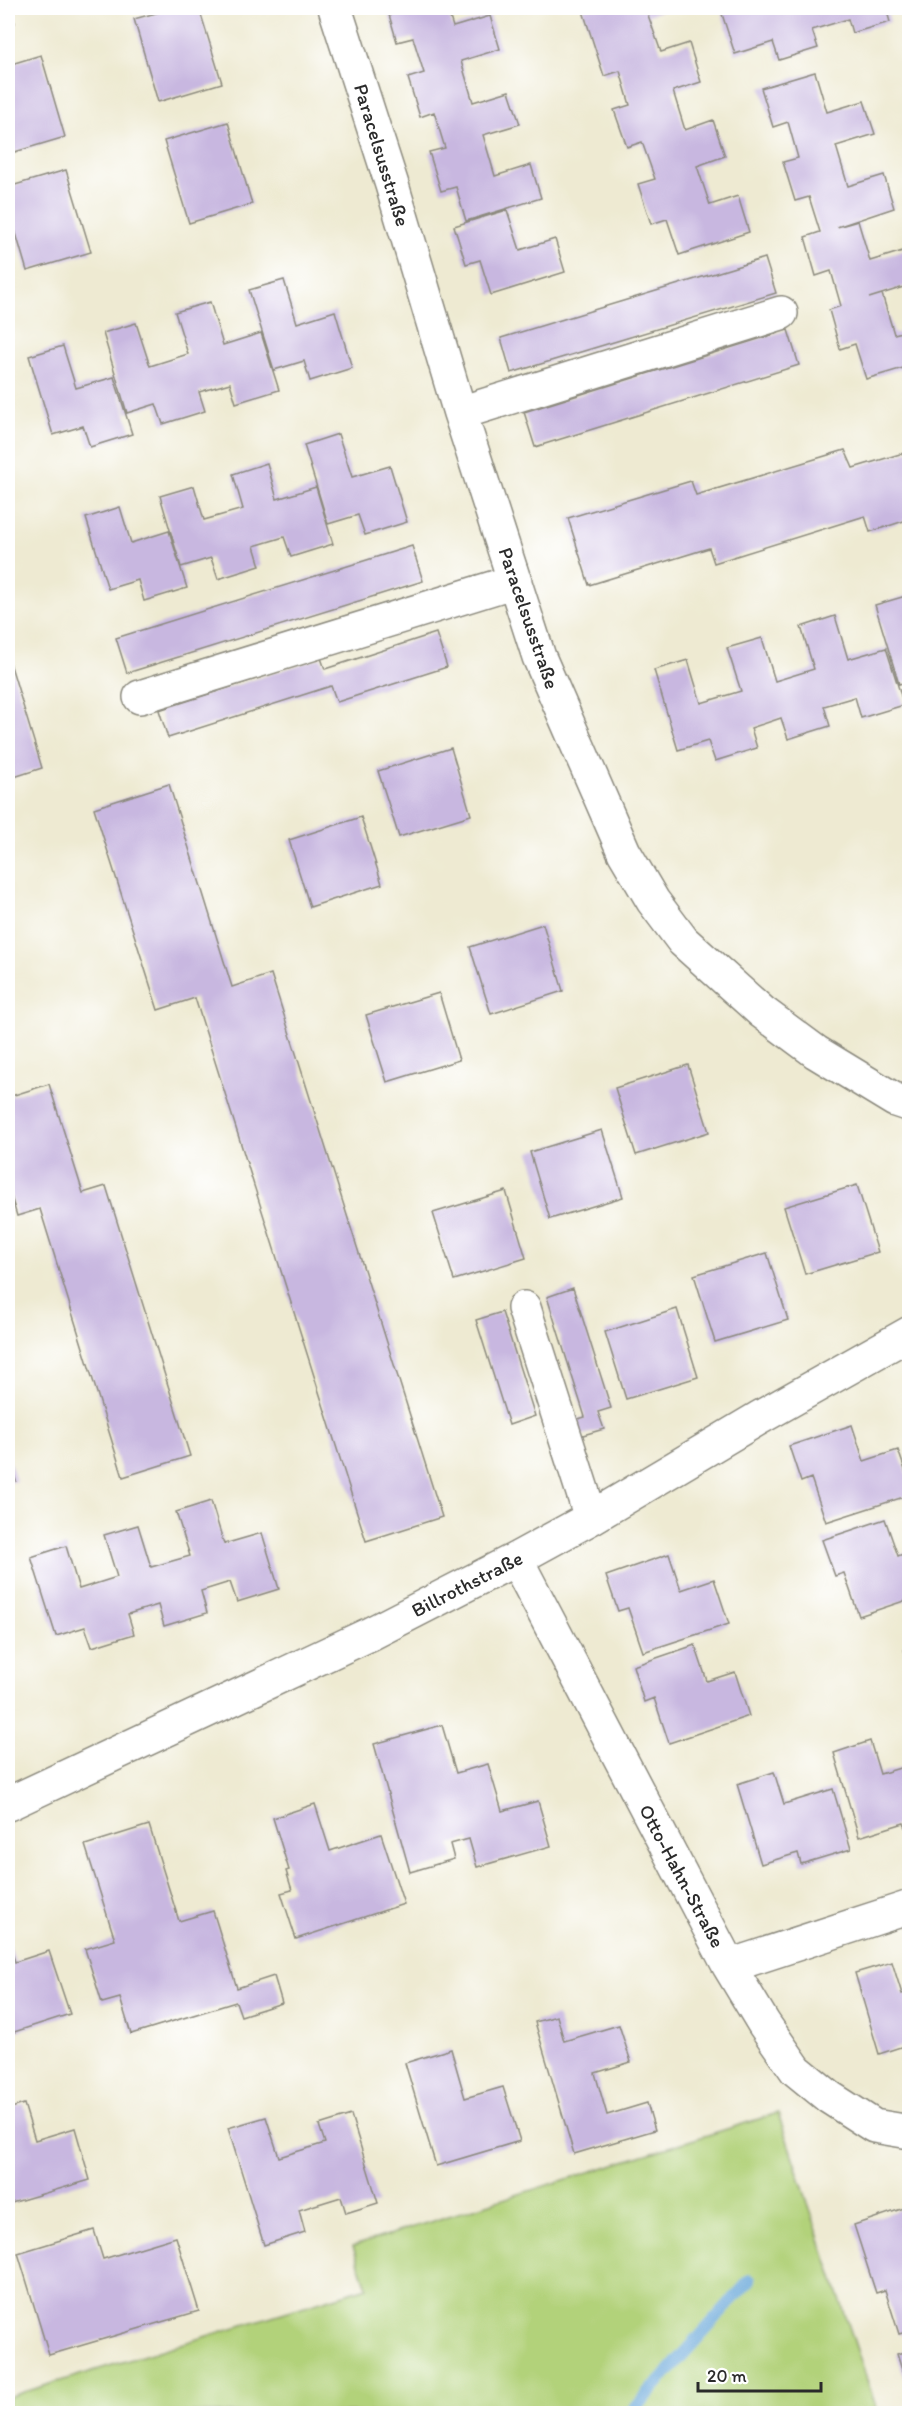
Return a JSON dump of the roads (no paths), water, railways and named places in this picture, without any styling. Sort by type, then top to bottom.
[{"type":"street","name":"Paracelsusstraße","points":[[335,8],[392,185],[460,413],[539,657],[614,830],[653,901],[683,941],[762,1012],[816,1052],[895,1100],[909,1105]]},
{"type":"street","points":[[460,413],[781,313]]},
{"type":"street","points":[[140,697],[514,581]]},
{"type":"street","points":[[524,1308],[591,1518]]},
{"type":"street","name":"Billrothstraße","points":[[8,1804],[370,1634],[516,1559],[591,1518],[759,1418],[909,1333]]},
{"type":"street","name":"Otto-Hahn-Straße","points":[[516,1559],[729,1966],[764,2024],[796,2070],[829,2097],[874,2126],[909,2132]]},
{"type":"street","points":[[729,1966],[909,1907]]},
{"type":"waterway","points":[[630,2414],[750,2280]]}]
